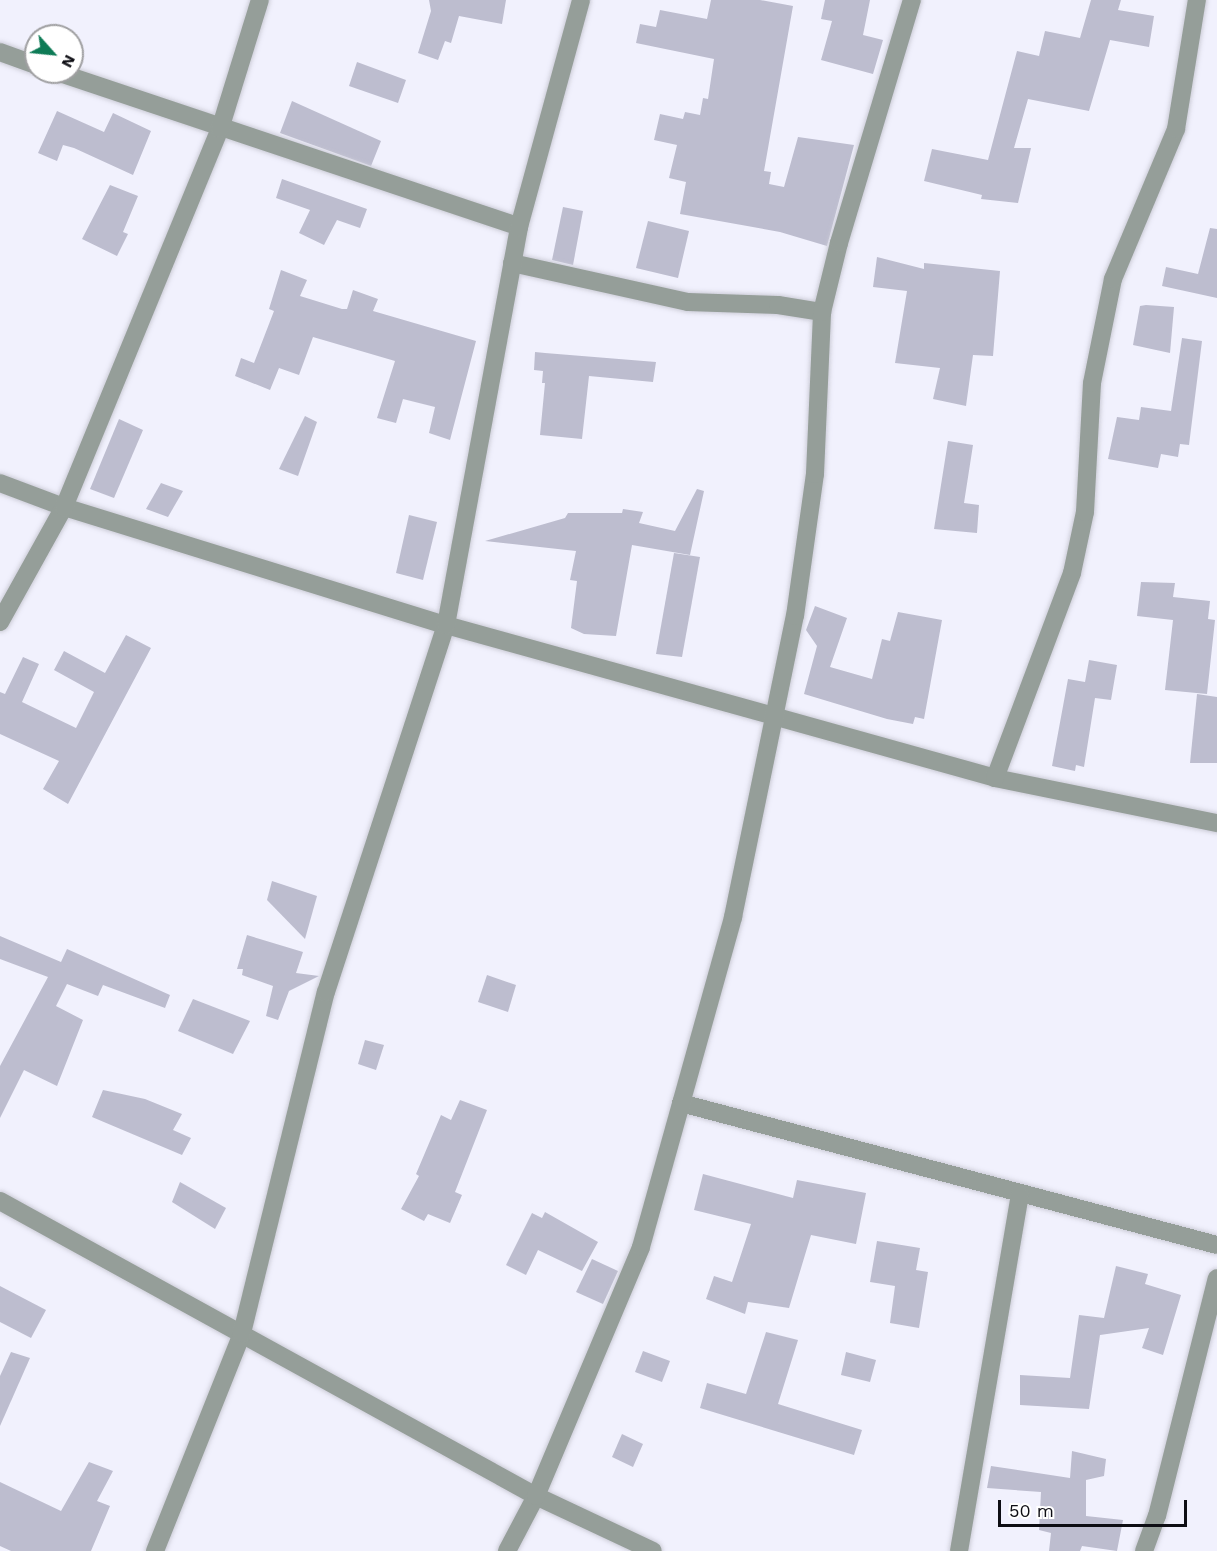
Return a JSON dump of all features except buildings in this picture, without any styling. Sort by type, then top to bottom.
[{"type":"street","points":[[0,622],[64,507],[220,129],[261,0]]},
{"type":"street","points":[[155,1551],[242,1332],[326,992],[446,625],[519,227],[581,0]]},
{"type":"street","points":[[507,1551],[537,1496],[641,1247],[733,917],[777,717],[815,474],[822,312],[838,243],[912,0]]},
{"type":"street","points":[[996,777],[1072,573],[1085,512],[1092,383],[1113,279],[1176,129],[1197,0]]},
{"type":"street","points":[[0,52],[24,60]]},
{"type":"street","points":[[84,81],[220,129],[519,227]]},
{"type":"street","points":[[512,263],[688,302],[778,305],[822,312]]},
{"type":"street","points":[[0,483],[64,507],[446,625],[996,777],[1217,823]]},
{"type":"street","points":[[681,1103],[1020,1195],[1217,1245]]},
{"type":"street","points":[[959,1551],[1020,1195]]},
{"type":"street","points":[[0,1201],[537,1496],[652,1551]]},
{"type":"street","points":[[1144,1551],[1157,1516],[1217,1278]]}]
